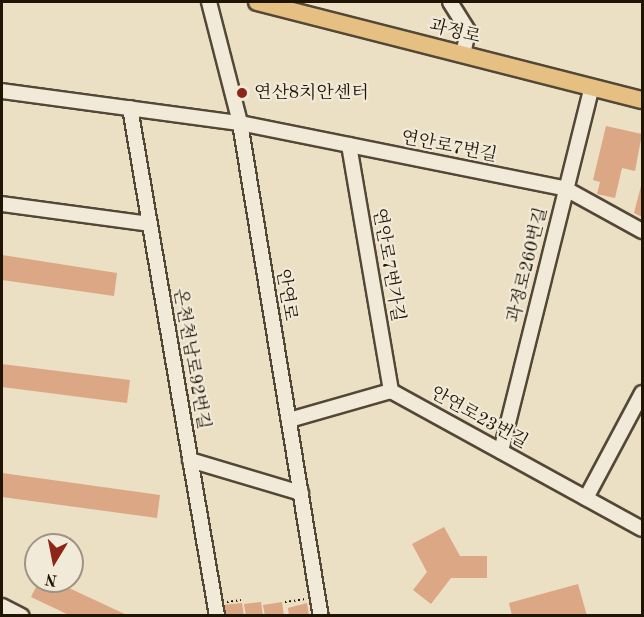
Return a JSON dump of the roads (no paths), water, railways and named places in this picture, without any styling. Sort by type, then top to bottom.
[{"type":"main road","name":"과정로","points":[[257,2],[642,100]]},
{"type":"street","name":"안연로","points":[[208,2],[240,123],[321,615]]},
{"type":"street","points":[[450,2],[468,31],[463,54]]},
{"type":"street","name":"과정로260번길","points":[[501,451],[592,87]]},
{"type":"street","name":"연안로7번길","points":[[2,91],[240,123],[566,189],[642,231]]},
{"type":"street","name":"온천천남로92번길","points":[[130,108],[217,615]]},
{"type":"street","name":"연안로7번가길","points":[[349,145],[391,391]]},
{"type":"street","points":[[2,204],[150,224]]},
{"type":"street","points":[[289,420],[391,391]]},
{"type":"street","name":"안연로23번길","points":[[391,391],[642,529]]},
{"type":"street","points":[[586,498],[642,393]]},
{"type":"street","points":[[190,460],[301,493]]},
{"type":"street","points":[[2,606],[22,615]]},
{"type":"place","name":"연산8치안센터","points":[[242,93]]}]
